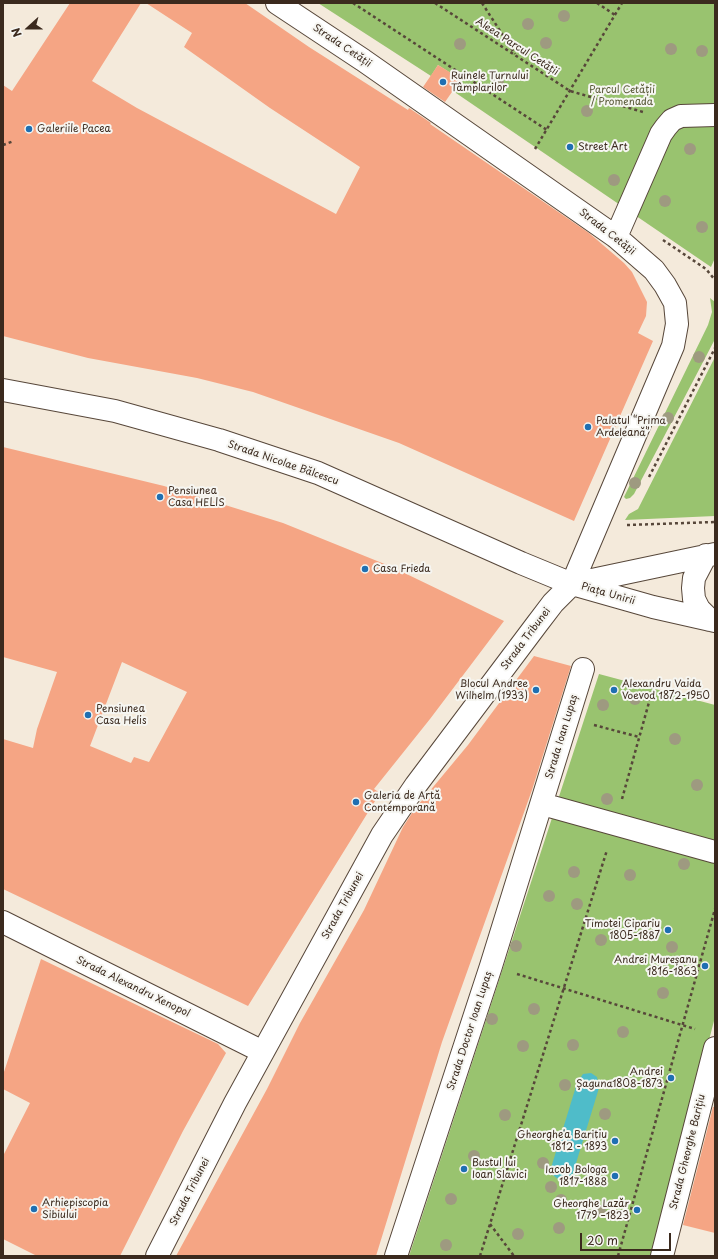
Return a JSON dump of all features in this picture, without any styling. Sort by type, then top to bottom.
[{"type":"street","name":"Strada Cetății","points":[[277,3],[363,60],[616,236],[654,270],[665,285],[675,303],[677,324],[673,346],[572,584]]},
{"type":"street","points":[[616,236],[661,134],[672,120],[692,115],[715,115]]},
{"type":"street","name":"Strada Nicolae Bălcescu","points":[[3,390],[115,411],[218,440],[311,471],[572,584]]},
{"type":"street","points":[[710,555],[694,578],[692,588],[694,599],[699,609],[712,620]]},
{"type":"street","name":"Piața Unirii","points":[[572,584],[710,555]]},
{"type":"street","name":"Piața Unirii","points":[[572,584],[654,607],[712,620]]},
{"type":"street","name":"Strada Tribunei","points":[[157,1256],[263,1052],[382,835],[398,810],[537,624],[553,603],[572,584]]},
{"type":"street","name":"Strada Ioan Lupaș","points":[[542,804],[583,669]]},
{"type":"street","points":[[542,804],[715,852]]},
{"type":"street","name":"Strada Doctor Ioan Lupaș","points":[[396,1256],[491,966],[542,804]]},
{"type":"street","name":"Strada Alexandru Xenopol","points":[[3,922],[263,1052]]},
{"type":"street","name":"Strada Gheorghe Barițiu","points":[[662,1256],[715,1048]]},
{"type":"path","points":[[353,3],[547,130],[622,3]]},
{"type":"path","name":"Aleea Parcul Cetății","points":[[435,3],[570,91],[672,120]]},
{"type":"path","points":[[482,3],[516,56]]},
{"type":"path","points":[[597,3],[614,15]]},
{"type":"path","points":[[3,145],[14,141]]},
{"type":"path","points":[[626,214],[706,269],[715,280]]},
{"type":"path","points":[[646,483],[715,348]]},
{"type":"path","points":[[626,526],[715,522]]},
{"type":"path","points":[[480,1256],[615,824],[653,688]]},
{"type":"path","points":[[568,718],[640,737]]},
{"type":"path","points":[[618,1256],[715,909]]},
{"type":"path","points":[[491,966],[696,1029]]},
{"type":"path","points":[[490,1224],[514,1256]]},
{"type":"green space","name":"Parcul Cetății / Promenada","points":[[318,3],[715,3],[715,258],[711,267],[453,91],[460,79],[438,65],[431,76]]},
{"type":"green space","points":[[710,298],[715,302],[714,341],[634,494],[630,498],[626,499],[624,497],[708,325],[712,312]]},
{"type":"green space","points":[[715,357],[715,516],[625,520],[629,514],[638,509]]},
{"type":"green space","points":[[599,674],[715,705],[715,1017],[653,1256],[409,1256]]},
{"type":"water","points":[[591,1073],[597,1077],[599,1088],[573,1173],[569,1179],[559,1180],[553,1175],[551,1168],[577,1083],[583,1074]]},
{"type":"building","points":[[70,3],[141,3],[92,81],[137,108],[336,214],[360,167],[270,108],[184,47],[192,33],[146,3],[245,3],[309,47],[431,123],[430,124],[589,233],[624,263],[632,272],[647,302],[646,316],[638,333],[653,341],[574,521],[399,443],[253,392],[197,378],[88,358],[3,336],[3,85],[12,91]]},
{"type":"building","name":"Ruinele Turnului Tâmplarilor","points":[[438,65],[461,79],[445,102],[423,87]]},
{"type":"building","points":[[3,447],[164,486],[283,523],[392,567],[504,621],[430,719],[374,789],[380,793],[248,1006],[3,889],[3,739],[33,748],[37,729],[57,672],[3,657]],"holes":[[[122,662],[187,692],[149,762],[134,757],[131,763],[90,746]]]},
{"type":"building","points":[[534,656],[571,666],[532,790],[442,1042],[376,1256],[176,1256],[267,1089],[300,1023],[364,910],[403,827],[414,810],[468,745]]},
{"type":"building","points":[[41,959],[218,1044],[226,1053],[183,1131],[120,1256],[37,1256],[3,1239],[3,1156],[30,1103],[3,1089],[3,1075]]},
{"type":"building","points":[[713,1107],[715,1107],[715,1233],[683,1225]]},
{"type":"place","name":"Ruinele Turnului Tâmplarilor","points":[[443,82]]},
{"type":"place","name":"Galeriile Pacea","points":[[29,129]]},
{"type":"place","name":"Street Art","points":[[570,147]]},
{"type":"place","name":"Palatul “Prima Ardeleană”","points":[[588,427]]},
{"type":"place","name":"Pensiunea Casa HELIS","points":[[160,497]]},
{"type":"place","name":"Casa Frieda","points":[[365,569]]},
{"type":"place","name":"Blocul Andree Wilhelm (1933)","points":[[536,690]]},
{"type":"place","name":"Alexandru Vaida Voevod 1872-1950","points":[[614,690]]},
{"type":"place","name":"Pensiunea Casa Helis","points":[[88,715]]},
{"type":"place","name":"Galeria de Artă Contemporană","points":[[356,802]]},
{"type":"place","name":"Timotei Cipariu 1805-1887","points":[[668,930]]},
{"type":"place","name":"Andrei Mureșanu 1816-1863","points":[[705,966]]},
{"type":"place","name":"Andrei Şaguna1808-1873","points":[[671,1078]]},
{"type":"place","name":"Gheorghe'a Barițiu 1812 - 1893","points":[[615,1141]]},
{"type":"place","name":"Bustul lui Ioan Slavici","points":[[464,1169]]},
{"type":"place","name":"Iacob Bologa 1817-1888","points":[[615,1176]]},
{"type":"place","name":"Arhiepiscopia Sibiului","points":[[34,1209]]},
{"type":"place","name":"Gheorghe Lazăr 1779 –1823","points":[[637,1210]]}]
